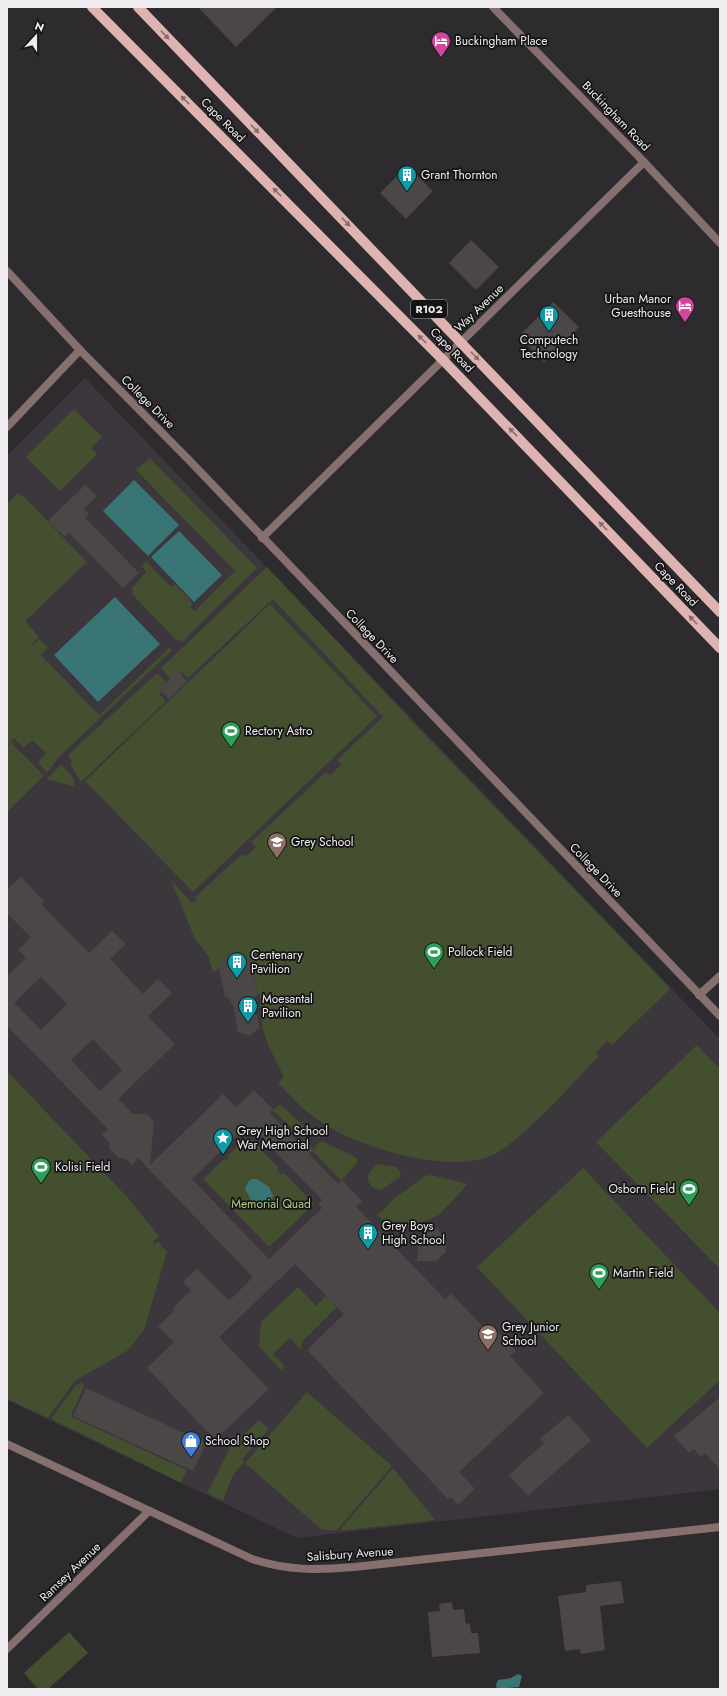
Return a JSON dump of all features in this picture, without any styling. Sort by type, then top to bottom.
[{"type":"main road","name":"Cape Road","points":[[92,7],[443,360],[720,648]]},
{"type":"main road","name":"Cape Road","points":[[138,7],[462,342],[720,612]]},
{"type":"street","name":"Buckingham Road","points":[[493,7],[644,162],[720,243]]},
{"type":"street","name":"Way Avenue","points":[[262,538],[644,162]]},
{"type":"street","name":"College Drive","points":[[7,271],[80,350],[189,460],[720,1016]]},
{"type":"street","points":[[7,427],[80,350]]},
{"type":"street","points":[[699,995],[720,976]]},
{"type":"street","name":"Salisbury Avenue","points":[[7,1444],[252,1559],[290,1569],[313,1570],[354,1567],[720,1527]]},
{"type":"street","name":"Ramsey Avenue","points":[[7,1649],[149,1511]]},
{"type":"shaded area","name":"Grey School","points":[[85,378],[720,1039],[720,1489],[297,1538],[7,1400],[7,456]]},
{"type":"green space","points":[[74,409],[102,437],[91,448],[97,454],[60,491],[26,457]]},
{"type":"green space","points":[[150,458],[257,568],[182,642],[179,639],[177,641],[133,595],[132,588],[146,572],[142,565],[146,561],[171,587],[175,584],[193,603],[190,607],[195,611],[235,571],[136,470]]},
{"type":"green space","points":[[18,493],[24,497],[87,562],[25,621],[39,637],[27,650],[39,639],[48,648],[41,654],[42,656],[99,715],[170,647],[171,651],[58,758],[47,773],[38,762],[46,753],[32,740],[24,748],[14,738],[7,745],[7,504]]},
{"type":"green space","points":[[267,567],[424,734],[670,988],[612,1045],[607,1041],[596,1053],[599,1056],[526,1130],[500,1151],[482,1159],[460,1162],[435,1161],[409,1157],[384,1150],[338,1132],[315,1118],[304,1109],[278,1083],[284,1077],[269,1047],[262,1027],[260,995],[258,993],[250,959],[230,952],[220,962],[221,968],[213,972],[208,955],[195,939],[171,880],[192,903],[197,900],[195,897],[242,854],[245,857],[256,847],[251,842],[326,772],[330,775],[341,765],[337,760],[383,717],[273,599],[188,678],[182,672],[170,679],[161,668]]},
{"type":"green space","name":"Rectory Astro","points":[[270,604],[377,716],[193,892],[85,781]]},
{"type":"green space","points":[[157,673],[166,682],[159,689],[162,692],[159,694],[166,701],[81,782],[70,764],[72,762],[69,758],[69,754]]},
{"type":"green space","points":[[11,742],[44,776],[7,812],[7,746]]},
{"type":"green space","points":[[61,765],[73,777],[75,787],[47,779]]},
{"type":"green space","name":"Osborn Field","points":[[697,1045],[720,1069],[720,1269],[596,1142]]},
{"type":"green space","points":[[7,1071],[128,1198],[159,1236],[153,1242],[154,1244],[158,1241],[167,1252],[144,1330],[127,1351],[75,1381],[48,1418],[7,1399]]},
{"type":"green space","points":[[279,1105],[282,1106],[310,1132],[305,1140],[273,1111]]},
{"type":"green space","name":"Memorial Quad","points":[[248,1136],[279,1168],[277,1170],[282,1175],[284,1173],[314,1204],[269,1247],[203,1179],[224,1159],[226,1160],[228,1158],[227,1156]]},
{"type":"green space","points":[[320,1142],[324,1142],[357,1158],[357,1163],[341,1181],[313,1151]]},
{"type":"green space","points":[[378,1164],[396,1167],[401,1173],[400,1177],[381,1190],[373,1188],[370,1185],[368,1178],[368,1175],[372,1169]]},
{"type":"green space","name":"Martin Field","points":[[583,1168],[720,1313],[720,1380],[647,1448],[477,1267]]},
{"type":"green space","points":[[431,1175],[468,1184],[439,1215],[416,1225],[403,1228],[394,1227],[388,1225],[377,1214],[385,1209],[392,1200],[425,1176]]},
{"type":"green space","points":[[298,1287],[316,1306],[326,1296],[337,1307],[302,1342],[301,1350],[290,1338],[273,1354],[285,1366],[281,1370],[259,1346],[261,1322]]},
{"type":"green space","points":[[81,1383],[85,1385],[71,1415],[72,1417],[187,1470],[181,1483],[51,1419],[75,1386]]},
{"type":"green space","points":[[307,1392],[392,1466],[337,1530],[322,1530],[245,1463]]},
{"type":"green space","points":[[259,1420],[269,1429],[242,1459],[244,1462],[232,1477],[223,1501],[207,1493],[231,1446]]},
{"type":"green space","points":[[393,1468],[435,1520],[339,1531]]},
{"type":"green space","points":[[69,1632],[88,1653],[48,1689],[38,1689],[24,1673]]},
{"type":"water","points":[[134,480],[179,525],[148,556],[103,511]]},
{"type":"water","points":[[179,531],[222,575],[194,602],[151,557]]},
{"type":"water","points":[[115,597],[160,644],[98,702],[54,655]]},
{"type":"water","points":[[252,1179],[257,1179],[269,1187],[273,1196],[268,1204],[261,1207],[251,1200],[245,1189],[248,1182]]},
{"type":"water","points":[[518,1674],[522,1676],[519,1687],[497,1689],[496,1685],[498,1680],[511,1678]]},
{"type":"building","points":[[198,7],[277,7],[236,47]]},
{"type":"building","name":"Grant Thornton","points":[[407,166],[433,191],[406,219],[380,193]]},
{"type":"building","points":[[471,240],[499,267],[476,290],[449,263]]},
{"type":"building","name":"Computech Technology","points":[[553,302],[579,327],[544,362],[519,336]]},
{"type":"building","points":[[85,485],[97,496],[84,509],[89,514],[85,518],[139,573],[123,588],[69,533],[65,537],[48,521]]},
{"type":"building","points":[[178,671],[187,682],[169,699],[159,689]]},
{"type":"building","points":[[21,877],[44,901],[41,904],[89,953],[112,931],[126,944],[110,959],[143,994],[158,979],[172,993],[148,1016],[175,1044],[118,1099],[133,1114],[147,1114],[154,1122],[150,1165],[223,1094],[236,1107],[254,1090],[274,1110],[270,1113],[300,1144],[304,1139],[314,1150],[309,1154],[338,1184],[342,1180],[362,1201],[356,1207],[445,1299],[451,1293],[485,1329],[491,1324],[516,1351],[510,1356],[544,1393],[459,1472],[475,1489],[458,1505],[451,1497],[448,1499],[307,1350],[344,1314],[295,1264],[219,1337],[269,1389],[215,1440],[147,1368],[174,1342],[158,1326],[175,1310],[173,1308],[191,1290],[183,1282],[197,1269],[229,1301],[253,1277],[138,1158],[132,1165],[124,1158],[119,1158],[109,1148],[109,1143],[102,1135],[108,1129],[7,1026],[7,976],[26,958],[18,950],[31,937],[7,913],[7,890]],"holes":[[[41,977],[67,1004],[41,1030],[14,1003]],[[93,1039],[122,1070],[100,1091],[71,1060]],[[245,1128],[250,1133],[254,1130],[322,1200],[318,1204],[322,1208],[269,1259],[192,1179]]]},
{"type":"building","name":"Centenary Pavilion","points":[[230,952],[250,958],[258,994],[242,1010],[257,1015],[260,1027],[250,1036],[238,1032],[233,1004],[230,1003],[228,997],[225,997],[219,969],[221,968],[220,962]]},
{"type":"building","points":[[430,1228],[437,1229],[446,1239],[446,1252],[436,1261],[417,1261],[419,1240]]},
{"type":"building","points":[[86,1388],[206,1443],[193,1471],[73,1416]]},
{"type":"building","points":[[720,1397],[720,1469],[705,1453],[701,1457],[694,1449],[689,1453],[674,1436]]},
{"type":"building","points":[[568,1415],[591,1440],[528,1496],[509,1475],[544,1443],[540,1439]]},
{"type":"building","points":[[621,1581],[624,1603],[600,1606],[605,1650],[581,1654],[580,1649],[565,1651],[558,1596],[586,1592],[586,1585]]},
{"type":"building","points":[[452,1602],[453,1610],[464,1609],[466,1624],[470,1623],[471,1633],[478,1633],[480,1653],[432,1657],[428,1612],[440,1611],[439,1604]]},
{"type":"place","name":"Buckingham Place","points":[[441,58]]},
{"type":"place","name":"Grant Thornton","points":[[407,192]]},
{"type":"place","name":"Urban Manor Guesthouse","points":[[685,323]]},
{"type":"place","name":"Computech Technology","points":[[549,332]]},
{"type":"place","name":"Rectory Astro","points":[[231,748]]},
{"type":"place","name":"Grey School","points":[[277,859]]},
{"type":"place","name":"Pollock Field","points":[[434,969]]},
{"type":"place","name":"Centenary Pavilion","points":[[237,979]]},
{"type":"place","name":"Moesantal Pavilion","points":[[248,1023]]},
{"type":"place","name":"Grey High School War Memorial","points":[[223,1155]]},
{"type":"place","name":"Kolisi Field","points":[[41,1184]]},
{"type":"place","name":"Osborn Field","points":[[689,1206]]},
{"type":"place","name":"Grey Boys High School","points":[[368,1250]]},
{"type":"place","name":"Martin Field","points":[[599,1290]]},
{"type":"place","name":"Grey Junior School","points":[[488,1351]]},
{"type":"place","name":"School Shop","points":[[191,1458]]}]
